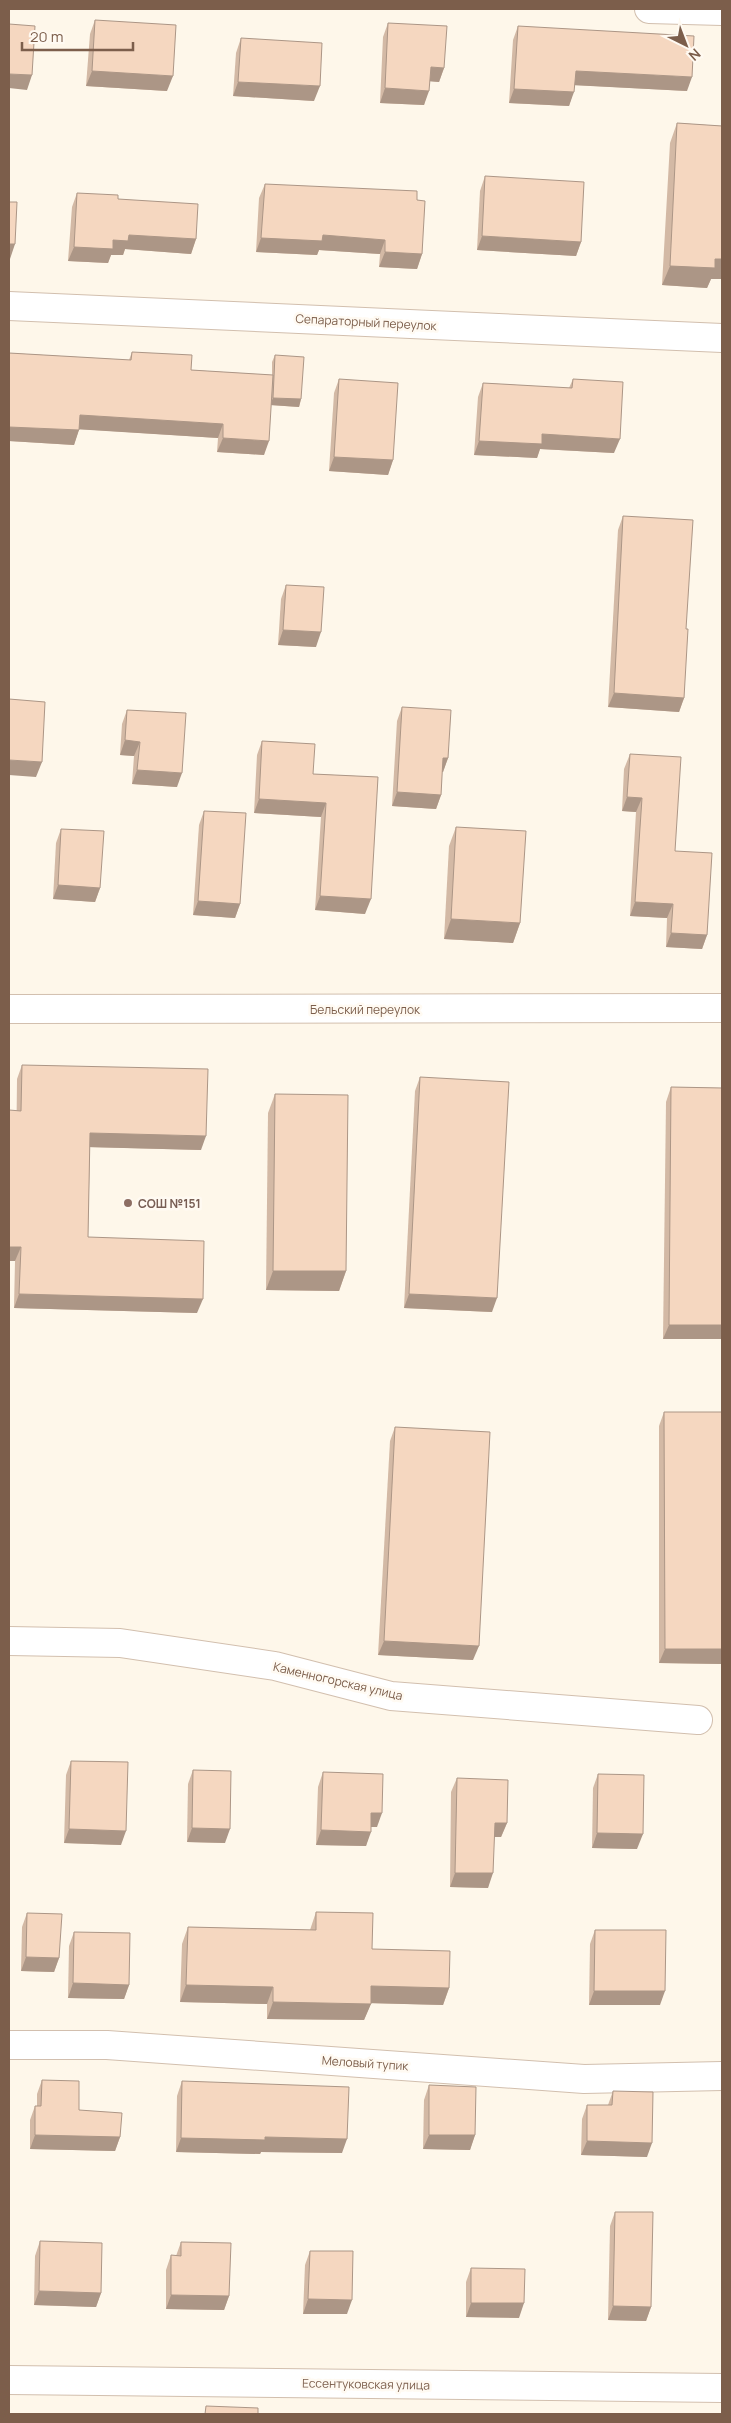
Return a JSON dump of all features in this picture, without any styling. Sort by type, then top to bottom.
[{"type":"street","points":[[649,9],[722,11]]},
{"type":"street","name":"Сепараторный переулок","points":[[9,306],[722,338]]},
{"type":"street","name":"Бельский переулок","points":[[9,1009],[722,1008]]},
{"type":"street","name":"Каменногорская улица","points":[[9,1641],[120,1643],[275,1666],[392,1696],[698,1720]]},
{"type":"street","name":"Меловый тупик","points":[[9,2045],[107,2045],[584,2079],[722,2076]]},
{"type":"street","name":"Ессентуковская улица","points":[[9,2380],[722,2388]]},
{"type":"building","points":[[95,20],[176,25],[173,76],[92,71]]},
{"type":"building","points":[[388,23],[447,26],[444,68],[431,67],[429,91],[385,88]]},
{"type":"building","points":[[9,24],[35,26],[32,75],[9,74]]},
{"type":"building","points":[[518,26],[694,36],[692,77],[576,71],[574,92],[514,89]]},
{"type":"building","points":[[241,38],[322,43],[320,86],[238,82]]},
{"type":"building","points":[[677,123],[722,126],[722,259],[715,259],[715,268],[670,266]]},
{"type":"building","points":[[485,176],[584,182],[581,242],[482,236]]},
{"type":"building","points":[[265,184],[417,191],[417,200],[425,201],[422,254],[385,252],[385,240],[323,235],[322,241],[261,238]]},
{"type":"building","points":[[77,193],[118,195],[118,199],[198,204],[196,239],[129,235],[128,241],[113,240],[113,249],[74,247]]},
{"type":"building","points":[[9,202],[17,202],[15,244],[9,244]]},
{"type":"building","points":[[132,352],[192,355],[191,370],[273,375],[269,441],[223,438],[223,424],[80,415],[79,430],[9,427],[9,353],[131,360]]},
{"type":"building","points":[[275,355],[304,357],[301,399],[273,398]]},
{"type":"building","points":[[339,379],[398,383],[393,460],[334,457]]},
{"type":"building","points":[[573,379],[623,382],[620,439],[542,434],[542,444],[479,441],[483,383],[572,388]]},
{"type":"building","points":[[623,516],[693,520],[684,698],[614,693]]},
{"type":"building","points":[[286,585],[324,587],[321,632],[283,630]]},
{"type":"building","points":[[9,699],[45,702],[42,762],[9,760]]},
{"type":"building","points":[[402,707],[451,710],[448,758],[443,758],[441,795],[397,792]]},
{"type":"building","points":[[127,710],[186,713],[182,773],[137,770],[140,742],[125,740]]},
{"type":"building","points":[[262,741],[315,744],[313,774],[378,777],[371,899],[320,896],[326,803],[259,799]]},
{"type":"building","points":[[630,754],[681,757],[675,851],[712,853],[707,935],[671,933],[673,904],[635,902],[642,798],[627,797]]},
{"type":"building","points":[[204,811],[246,813],[240,904],[198,901]]},
{"type":"building","points":[[456,827],[526,831],[520,923],[451,919]]},
{"type":"building","points":[[61,829],[104,831],[100,888],[58,885]]},
{"type":"building","points":[[22,1065],[208,1069],[206,1136],[90,1133],[88,1237],[204,1241],[203,1299],[19,1294],[21,1247],[9,1247],[9,1110],[21,1111]]},
{"type":"building","points":[[420,1077],[509,1082],[497,1298],[409,1294]]},
{"type":"building","points":[[671,1087],[722,1088],[722,1325],[669,1325]]},
{"type":"building","points":[[275,1094],[348,1095],[346,1271],[273,1271]]},
{"type":"building","points":[[664,1412],[722,1412],[722,1649],[665,1649]]},
{"type":"building","points":[[395,1427],[490,1432],[479,1646],[384,1641]]},
{"type":"building","points":[[71,1761],[128,1762],[126,1831],[69,1829]]},
{"type":"building","points":[[193,1770],[231,1771],[230,1829],[192,1828]]},
{"type":"building","points":[[323,1772],[383,1774],[382,1813],[371,1813],[371,1832],[321,1830]]},
{"type":"building","points":[[598,1774],[644,1775],[643,1834],[597,1833]]},
{"type":"building","points":[[457,1778],[508,1780],[507,1823],[495,1823],[493,1873],[455,1873]]},
{"type":"building","points":[[316,1912],[373,1913],[372,1949],[450,1951],[449,1988],[371,1986],[371,2004],[273,2002],[273,1987],[186,1985],[188,1927],[316,1930]]},
{"type":"building","points":[[27,1913],[62,1914],[59,1958],[26,1957]]},
{"type":"building","points":[[595,1930],[666,1930],[665,1991],[594,1991]]},
{"type":"building","points":[[74,1932],[130,1933],[129,1985],[73,1983]]},
{"type":"building","points":[[42,2080],[79,2081],[79,2110],[122,2113],[120,2137],[35,2135],[35,2106],[41,2106]]},
{"type":"building","points":[[182,2081],[349,2087],[347,2139],[265,2137],[265,2140],[181,2138]]},
{"type":"building","points":[[429,2085],[476,2087],[475,2135],[429,2135]]},
{"type":"building","points":[[613,2091],[653,2092],[652,2143],[587,2141],[587,2105],[612,2105]]},
{"type":"building","points":[[615,2212],[653,2212],[651,2307],[613,2306]]},
{"type":"building","points":[[40,2241],[102,2243],[101,2293],[39,2291]]},
{"type":"building","points":[[181,2242],[231,2243],[229,2296],[171,2295],[171,2255],[181,2256]]},
{"type":"building","points":[[310,2251],[353,2251],[352,2300],[308,2299]]},
{"type":"building","points":[[471,2268],[525,2269],[524,2303],[471,2303]]},
{"type":"building","points":[[206,2406],[258,2408],[258,2414],[205,2414]]},
{"type":"place","name":"СОШ №151","points":[[128,1203]]}]
